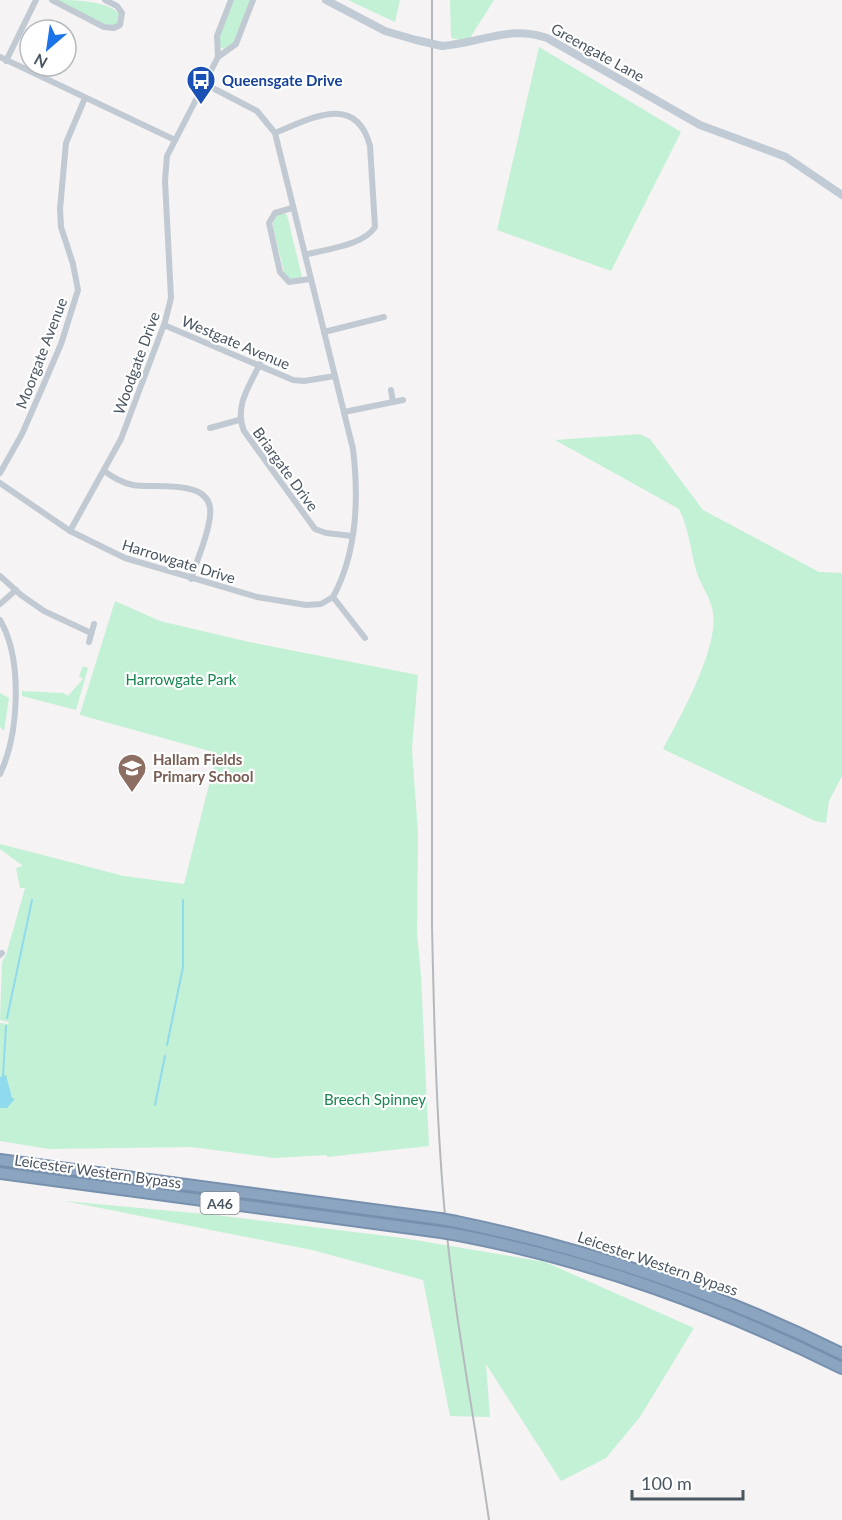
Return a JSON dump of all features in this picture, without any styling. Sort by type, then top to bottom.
[{"type":"highway","name":"Leicester Western Bypass","points":[[0,1160],[440,1219],[515,1234],[608,1259],[687,1286],[769,1319],[842,1354]]},
{"type":"highway","name":"Leicester Western Bypass","points":[[0,1173],[441,1232],[542,1254],[679,1295],[745,1322],[842,1368]]},
{"type":"street","points":[[36,0],[2,59],[175,140]]},
{"type":"street","points":[[52,0],[104,27],[114,28],[120,24],[122,13],[117,6],[105,0]]},
{"type":"street","name":"Woodgate Drive","points":[[218,57],[216,36],[231,0]]},
{"type":"street","name":"Woodgate Drive","points":[[70,531],[121,439],[164,325],[171,298],[165,167],[175,140],[218,57],[236,44],[253,0]]},
{"type":"street","name":"Greengate Lane","points":[[326,0],[385,31],[442,46],[462,44],[510,31],[527,31],[547,38],[700,125],[786,157],[842,195]]},
{"type":"street","points":[[205,84],[257,111],[275,133],[344,412],[356,472],[352,536],[345,570],[333,597],[366,639]]},
{"type":"street","name":"Moorgate Avenue","points":[[0,473],[18,442],[44,386],[61,344],[78,290],[73,264],[61,227],[60,209],[66,143],[85,98]]},
{"type":"street","points":[[275,133],[328,113],[340,112],[358,123],[368,136],[375,227],[370,234],[360,239],[305,255]]},
{"type":"street","points":[[292,208],[275,213],[269,223],[280,272],[289,282],[310,279]]},
{"type":"street","points":[[324,332],[384,317]]},
{"type":"street","points":[[372,320],[374,329]]},
{"type":"street","name":"Westgate Avenue","points":[[164,325],[293,380],[304,381],[335,376]]},
{"type":"street","name":"Briargate Drive","points":[[260,364],[240,409],[239,420],[250,440],[315,528],[326,533],[352,536]]},
{"type":"street","points":[[391,390],[393,402]]},
{"type":"street","points":[[344,412],[403,400]]},
{"type":"street","name":"Briargate Drive","points":[[209,428],[239,420]]},
{"type":"street","points":[[104,471],[127,483],[193,489],[206,498],[211,515],[191,579]]},
{"type":"street","name":"Harrowgate Drive","points":[[0,483],[70,531],[125,558],[257,597],[306,605],[321,604],[333,597]]},
{"type":"street","points":[[0,576],[46,613],[91,633]]},
{"type":"street","points":[[0,604],[16,590]]},
{"type":"street","points":[[0,620],[14,653],[17,673],[9,747],[0,774]]},
{"type":"street","points":[[89,642],[94,624]]},
{"type":"green space","points":[[52,0],[101,4],[117,11],[122,17],[114,28]]},
{"type":"green space","points":[[233,0],[251,0],[233,44],[227,50],[219,47],[219,36]]},
{"type":"green space","points":[[348,0],[400,0],[395,22]]},
{"type":"green space","points":[[450,0],[494,0],[468,41],[451,38]]},
{"type":"green space","points":[[539,47],[681,132],[611,271],[497,230]]},
{"type":"green space","points":[[278,214],[287,215],[302,277],[298,280],[289,280],[285,276],[273,227],[273,221]]},
{"type":"green space","points":[[640,434],[650,439],[703,510],[819,572],[842,573],[842,776],[829,801],[826,823],[815,821],[663,749],[698,680],[711,641],[713,623],[712,608],[696,570],[685,524],[679,509],[555,440]]},
{"type":"green space","points":[[115,601],[160,621],[249,642],[418,675],[412,749],[418,833],[417,932],[429,1146],[327,1157],[327,1155],[274,1158],[191,1147],[49,1149],[0,1141],[0,1023],[8,1024],[9,1022],[0,1020],[2,962],[25,888],[20,888],[16,868],[23,866],[0,849],[0,844],[124,876],[184,884],[217,753],[80,715],[79,717]]},
{"type":"green space","points":[[83,666],[88,668],[76,710],[22,696],[22,691],[63,693],[68,696],[83,679],[79,676]]},
{"type":"green space","points":[[0,693],[9,698],[4,731],[0,727]]},
{"type":"green space","points":[[65,1201],[215,1215],[403,1238],[545,1262],[694,1328],[640,1417],[606,1458],[561,1481],[486,1364],[490,1417],[450,1416],[423,1280],[312,1250]]},
{"type":"water","points":[[6,1075],[12,1098],[15,1099],[7,1108],[0,1108],[0,1077]]},
{"type":"waterway","points":[[7,1018],[32,900]]},
{"type":"waterway","points":[[167,1045],[183,967],[183,900]]},
{"type":"waterway","points":[[3,1076],[6,1026]]},
{"type":"waterway","points":[[155,1105],[165,1056]]},
{"type":"railway","points":[[432,0],[432,925],[436,1064],[441,1169],[448,1244],[489,1520]]},
{"type":"place","name":"Queensgate Drive","points":[[201,106]]},
{"type":"place","name":"Hallam Fields Primary School","points":[[132,794]]},
{"type":"park label","name":"Harrowgate Park","points":[[181,679]]},
{"type":"park label","name":"Breech Spinney","points":[[375,1099]]}]
